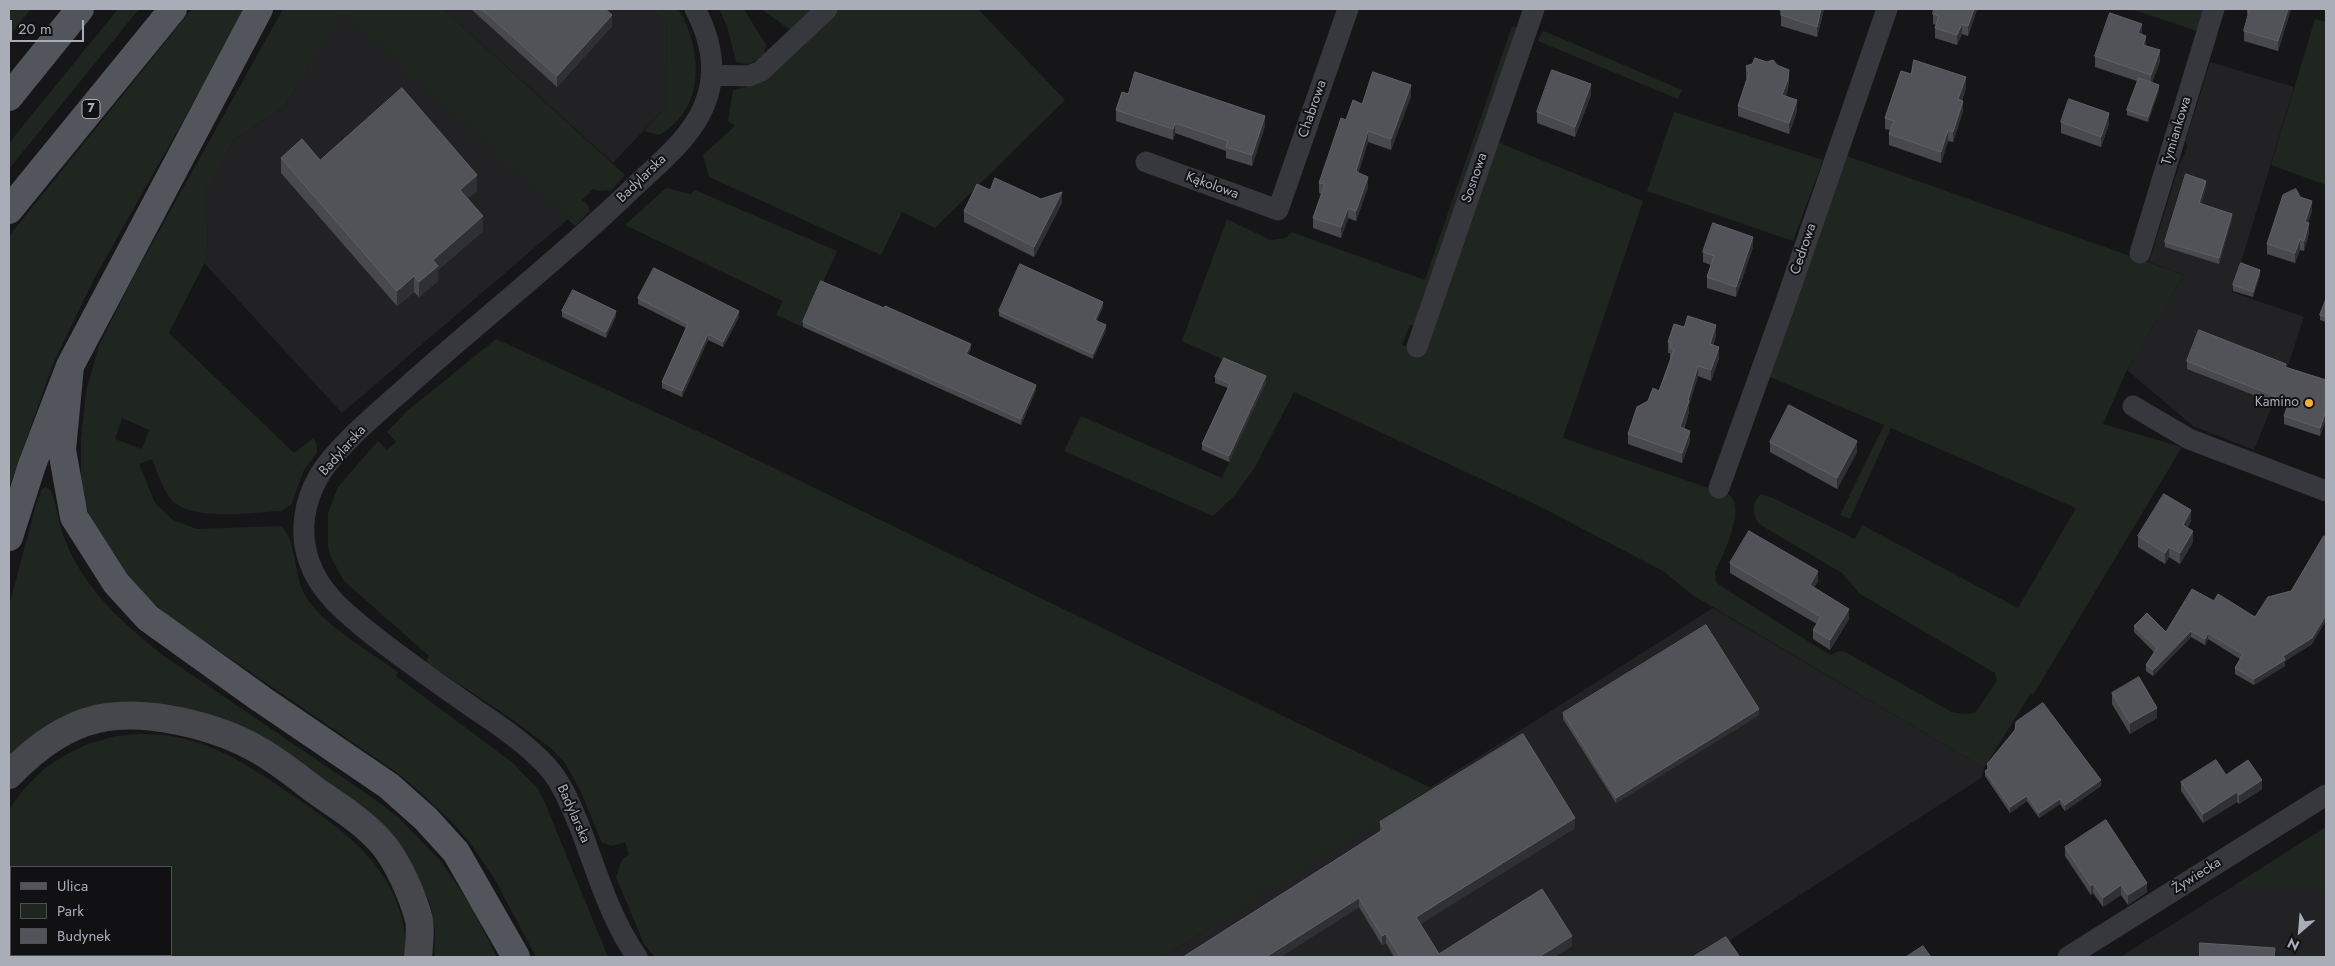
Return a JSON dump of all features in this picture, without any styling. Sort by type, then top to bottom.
[{"type":"main road","points":[[9,97],[80,9]]},
{"type":"main road","name":"7","points":[[9,210],[173,9]]},
{"type":"main road","points":[[9,537],[32,465],[70,366],[259,9]]},
{"type":"main road","points":[[70,366],[62,450],[74,517],[116,583],[148,618],[261,699],[389,786],[426,819],[456,852],[516,957]]},
{"type":"main road","points":[[9,775],[28,756],[54,736],[97,719],[134,716],[180,720],[215,730],[233,738],[260,751],[344,810],[381,842],[406,882],[419,921],[418,957]]},
{"type":"street","name":"Badylarska","points":[[637,957],[617,919],[566,795],[550,769],[521,742],[397,654],[336,603],[323,588],[309,561],[304,535],[304,518],[310,496],[318,479],[341,449],[424,372],[609,211],[674,148],[704,108],[711,75],[712,57],[708,36],[695,9]]},
{"type":"street","points":[[711,75],[749,76],[761,71],[827,9]]},
{"type":"street","name":"Chabrowa","points":[[1278,210],[1348,9]]},
{"type":"street","name":"Sosnowa","points":[[1417,347],[1534,9]]},
{"type":"street","name":"Cedrowa","points":[[1719,488],[1788,298],[1887,9]]},
{"type":"street","name":"Tymiankowa","points":[[2140,253],[2214,9]]},
{"type":"street","name":"Kąkolowa","points":[[1146,162],[1278,210]]},
{"type":"street","points":[[2133,406],[2189,439],[2326,492]]},
{"type":"street","name":"Żywiecka","points":[[2068,957],[2326,795]]},
{"type":"shaded area","points":[[443,9],[652,9],[667,25],[665,108],[613,163]]},
{"type":"shaded area","points":[[341,11],[568,219],[342,413],[204,263],[208,256],[206,191],[233,140],[285,106]]},
{"type":"shaded area","points":[[2210,62],[2294,87],[2232,292],[2304,317],[2286,372],[2254,450],[2193,426],[2127,370],[2184,275],[2149,262],[2178,169],[2187,148],[2186,140]]},
{"type":"shaded area","points":[[1713,608],[1984,768],[1981,778],[1727,942],[1736,957],[1163,957]]},
{"type":"shaded area","points":[[2326,827],[2326,957],[2120,957],[2235,885]]},
{"type":"green space","points":[[9,9],[31,9],[9,36]]},
{"type":"green space","points":[[118,9],[139,9],[9,169],[9,143]]},
{"type":"green space","points":[[192,9],[246,9],[94,279],[53,364],[9,488],[9,236]]},
{"type":"green space","points":[[283,9],[443,9],[625,175],[612,190],[601,191],[593,189],[582,200],[588,205],[590,211],[575,226],[341,12],[285,106],[233,140],[206,191],[208,256],[169,333],[294,453],[313,438],[317,445],[317,453],[304,470],[291,505],[281,511],[239,514],[191,511],[179,506],[167,494],[152,459],[139,464],[155,503],[173,520],[197,529],[281,526],[290,540],[302,588],[306,597],[315,608],[336,628],[398,672],[396,676],[513,763],[538,789],[608,957],[536,957],[495,880],[471,844],[450,820],[396,772],[167,615],[123,571],[92,521],[81,493],[81,439],[86,392],[99,345],[135,274]],"holes":[[[122,418],[149,430],[142,449],[115,439]]]},
{"type":"green space","points":[[652,9],[678,9],[692,42],[696,77],[692,94],[685,110],[674,124],[659,135],[644,131],[665,108],[667,25]]},
{"type":"green space","points":[[719,9],[744,9],[766,45],[763,57],[748,64],[736,62],[727,26]]},
{"type":"green space","points":[[761,9],[814,9],[796,26],[789,29]]},
{"type":"green space","points":[[839,9],[978,9],[1065,100],[935,228],[902,212],[881,255],[709,177],[703,155],[735,126],[728,121],[733,90],[751,86],[768,76]]},
{"type":"green space","points":[[2131,9],[2204,9],[2197,31]]},
{"type":"green space","points":[[2315,19],[2326,22],[2326,185],[2271,165]]},
{"type":"green space","points":[[1512,26],[1518,28],[1416,326],[1410,325],[1402,345],[1424,353],[1497,142],[1643,201],[1563,438],[1729,495],[1734,502],[1734,521],[1727,545],[1715,573],[1716,581],[1719,585],[1830,655],[1839,651],[1845,652],[1952,712],[1975,713],[1997,681],[1995,673],[1860,594],[1842,573],[1759,524],[1754,512],[1755,501],[1761,494],[1773,498],[1855,539],[1862,525],[2018,608],[2076,508],[1891,428],[1850,519],[1840,515],[1884,425],[1770,377],[1847,156],[2184,275],[2127,370],[2103,424],[2182,447],[2033,695],[2031,693],[1984,768],[1694,596],[1663,571],[1539,506],[1294,392],[1255,467],[1234,496],[1213,516],[1064,451],[1081,416],[1222,478],[1266,379],[1182,341],[1227,219],[1270,240],[1286,238],[1291,232],[1425,280]]},
{"type":"green space","points":[[1544,31],[1682,90],[1678,99],[1538,41]]},
{"type":"green space","points":[[1674,112],[1823,160],[1793,241],[1647,191]]},
{"type":"green space","points":[[666,188],[691,194],[695,190],[837,251],[803,327],[776,315],[783,301],[625,225]]},
{"type":"green space","points":[[496,339],[712,438],[1431,788],[1163,957],[655,957],[644,944],[616,877],[622,860],[629,854],[625,842],[613,846],[602,843],[580,790],[565,763],[552,749],[509,717],[426,662],[429,656],[344,581],[331,557],[328,546],[328,513],[338,487],[378,441],[387,450],[396,442],[387,432],[407,411]]},
{"type":"green space","points":[[46,487],[51,490],[63,535],[71,554],[92,587],[105,603],[164,656],[398,817],[440,860],[471,906],[497,957],[434,957],[435,929],[430,903],[406,855],[160,706],[9,764],[9,606],[38,497],[41,490]]},
{"type":"green space","points":[[140,734],[165,735],[205,745],[252,768],[329,821],[374,863],[386,880],[395,898],[402,919],[405,938],[404,957],[9,957],[9,809],[24,789],[45,768],[67,754],[88,744],[116,736]]},
{"type":"green space","points":[[2326,827],[2326,890],[2235,885]]},
{"type":"building","points":[[482,9],[605,9],[612,15],[557,76]]},
{"type":"building","points":[[1783,9],[1821,9],[1817,27],[1781,15]]},
{"type":"building","points":[[1934,9],[1974,9],[1968,26],[1962,24],[1957,35],[1935,28],[1939,16],[1933,14]]},
{"type":"building","points":[[2250,9],[2288,9],[2278,41],[2244,31]]},
{"type":"building","points":[[2110,13],[2142,24],[2138,33],[2146,36],[2143,45],[2160,50],[2151,75],[2095,56]]},
{"type":"building","points":[[1755,58],[1767,62],[1773,60],[1777,65],[1789,70],[1782,95],[1797,100],[1789,123],[1738,106],[1749,73],[1746,66],[1752,64]]},
{"type":"building","points":[[1914,60],[1966,77],[1958,99],[1963,101],[1953,132],[1948,130],[1941,152],[1889,134],[1894,121],[1885,118],[1901,71],[1911,74]]},
{"type":"building","points":[[1552,70],[1591,84],[1575,127],[1537,112]]},
{"type":"building","points":[[1135,72],[1265,116],[1252,155],[1226,147],[1228,141],[1175,123],[1173,129],[1116,110],[1122,92],[1128,94]]},
{"type":"building","points":[[1373,72],[1411,85],[1391,139],[1368,131],[1356,171],[1368,177],[1356,211],[1348,208],[1341,227],[1313,218],[1325,184],[1319,183],[1341,118],[1346,120],[1353,100],[1362,104]]},
{"type":"building","points":[[2139,78],[2159,85],[2148,117],[2127,110]]},
{"type":"building","points":[[402,88],[477,175],[460,190],[483,216],[433,260],[438,266],[419,282],[414,276],[397,291],[281,158],[302,139],[320,160]]},
{"type":"building","points":[[2069,99],[2109,113],[2101,137],[2061,122]]},
{"type":"building","points":[[2186,174],[2206,181],[2199,203],[2232,214],[2219,258],[2165,242]]},
{"type":"building","points":[[995,178],[1041,199],[1062,192],[1034,247],[964,211],[977,184],[990,190]]},
{"type":"building","points":[[2296,189],[2300,197],[2312,201],[2305,222],[2309,223],[2304,241],[2300,239],[2295,253],[2267,244],[2283,195]]},
{"type":"building","points":[[1713,223],[1753,237],[1736,287],[1707,277],[1714,256],[1703,252]]},
{"type":"building","points":[[2241,263],[2260,270],[2253,292],[2233,285]]},
{"type":"building","points":[[1020,264],[1103,302],[1095,320],[1106,325],[1093,354],[999,311]]},
{"type":"building","points":[[654,268],[739,311],[723,342],[708,334],[682,391],[662,382],[688,324],[638,298]]},
{"type":"building","points":[[821,281],[884,308],[885,306],[971,344],[966,354],[1036,385],[1021,419],[803,322]]},
{"type":"building","points":[[573,290],[616,311],[606,332],[562,311]]},
{"type":"building","points":[[2326,299],[2326,317],[2320,315]]},
{"type":"building","points":[[1688,316],[1716,325],[1710,344],[1719,347],[1711,370],[1698,366],[1680,427],[1690,431],[1682,453],[1628,434],[1637,407],[1648,401],[1653,388],[1659,391],[1674,350],[1670,348],[1671,343],[1668,342],[1674,324],[1684,327]]},
{"type":"building","points":[[2199,330],[2286,364],[2285,367],[2326,380],[2326,411],[2320,428],[2284,416],[2289,402],[2187,361]]},
{"type":"building","points":[[1224,358],[1266,376],[1229,456],[1202,444],[1230,384],[1215,377]]},
{"type":"building","points":[[1789,405],[1857,441],[1837,478],[1770,442]]},
{"type":"building","points":[[2164,494],[2191,510],[2183,525],[2193,531],[2180,553],[2169,547],[2165,553],[2138,536]]},
{"type":"building","points":[[1749,531],[1818,571],[1810,585],[1849,609],[1830,640],[1813,630],[1821,617],[1730,563]]},
{"type":"building","points":[[2324,536],[2326,537],[2326,615],[2312,638],[2283,656],[2285,660],[2254,679],[2235,668],[2243,654],[2208,633],[2205,639],[2191,631],[2153,670],[2146,665],[2157,648],[2134,626],[2147,613],[2166,632],[2192,589],[2214,601],[2218,594],[2255,617],[2268,597],[2291,591]]},
{"type":"building","points":[[1706,625],[1759,709],[1616,798],[1563,713]]},
{"type":"building","points":[[2139,677],[2157,708],[2130,723],[2112,693]]},
{"type":"building","points":[[2043,703],[2101,780],[2065,805],[2060,799],[2039,813],[2027,796],[2010,807],[1985,771],[1990,768],[1987,764],[2015,730],[2016,722]]},
{"type":"building","points":[[1523,734],[1575,818],[1416,917],[1439,954],[1542,889],[1572,936],[1539,957],[1400,957],[1386,934],[1382,936],[1359,898],[1266,957],[1183,957],[1384,829],[1380,822]]},
{"type":"building","points":[[2216,760],[2226,775],[2248,760],[2262,780],[2239,795],[2237,792],[2203,814],[2181,782]]},
{"type":"building","points":[[2106,820],[2147,883],[2128,895],[2121,885],[2103,898],[2093,884],[2091,886],[2065,847]]},
{"type":"building","points":[[1726,937],[1740,957],[1693,957]]},
{"type":"building","points":[[2200,943],[2275,948],[2274,957],[2200,957]]},
{"type":"building","points":[[1923,946],[1931,957],[1906,957]]},
{"type":"place","name":"Kamino","points":[[2309,403]]}]
